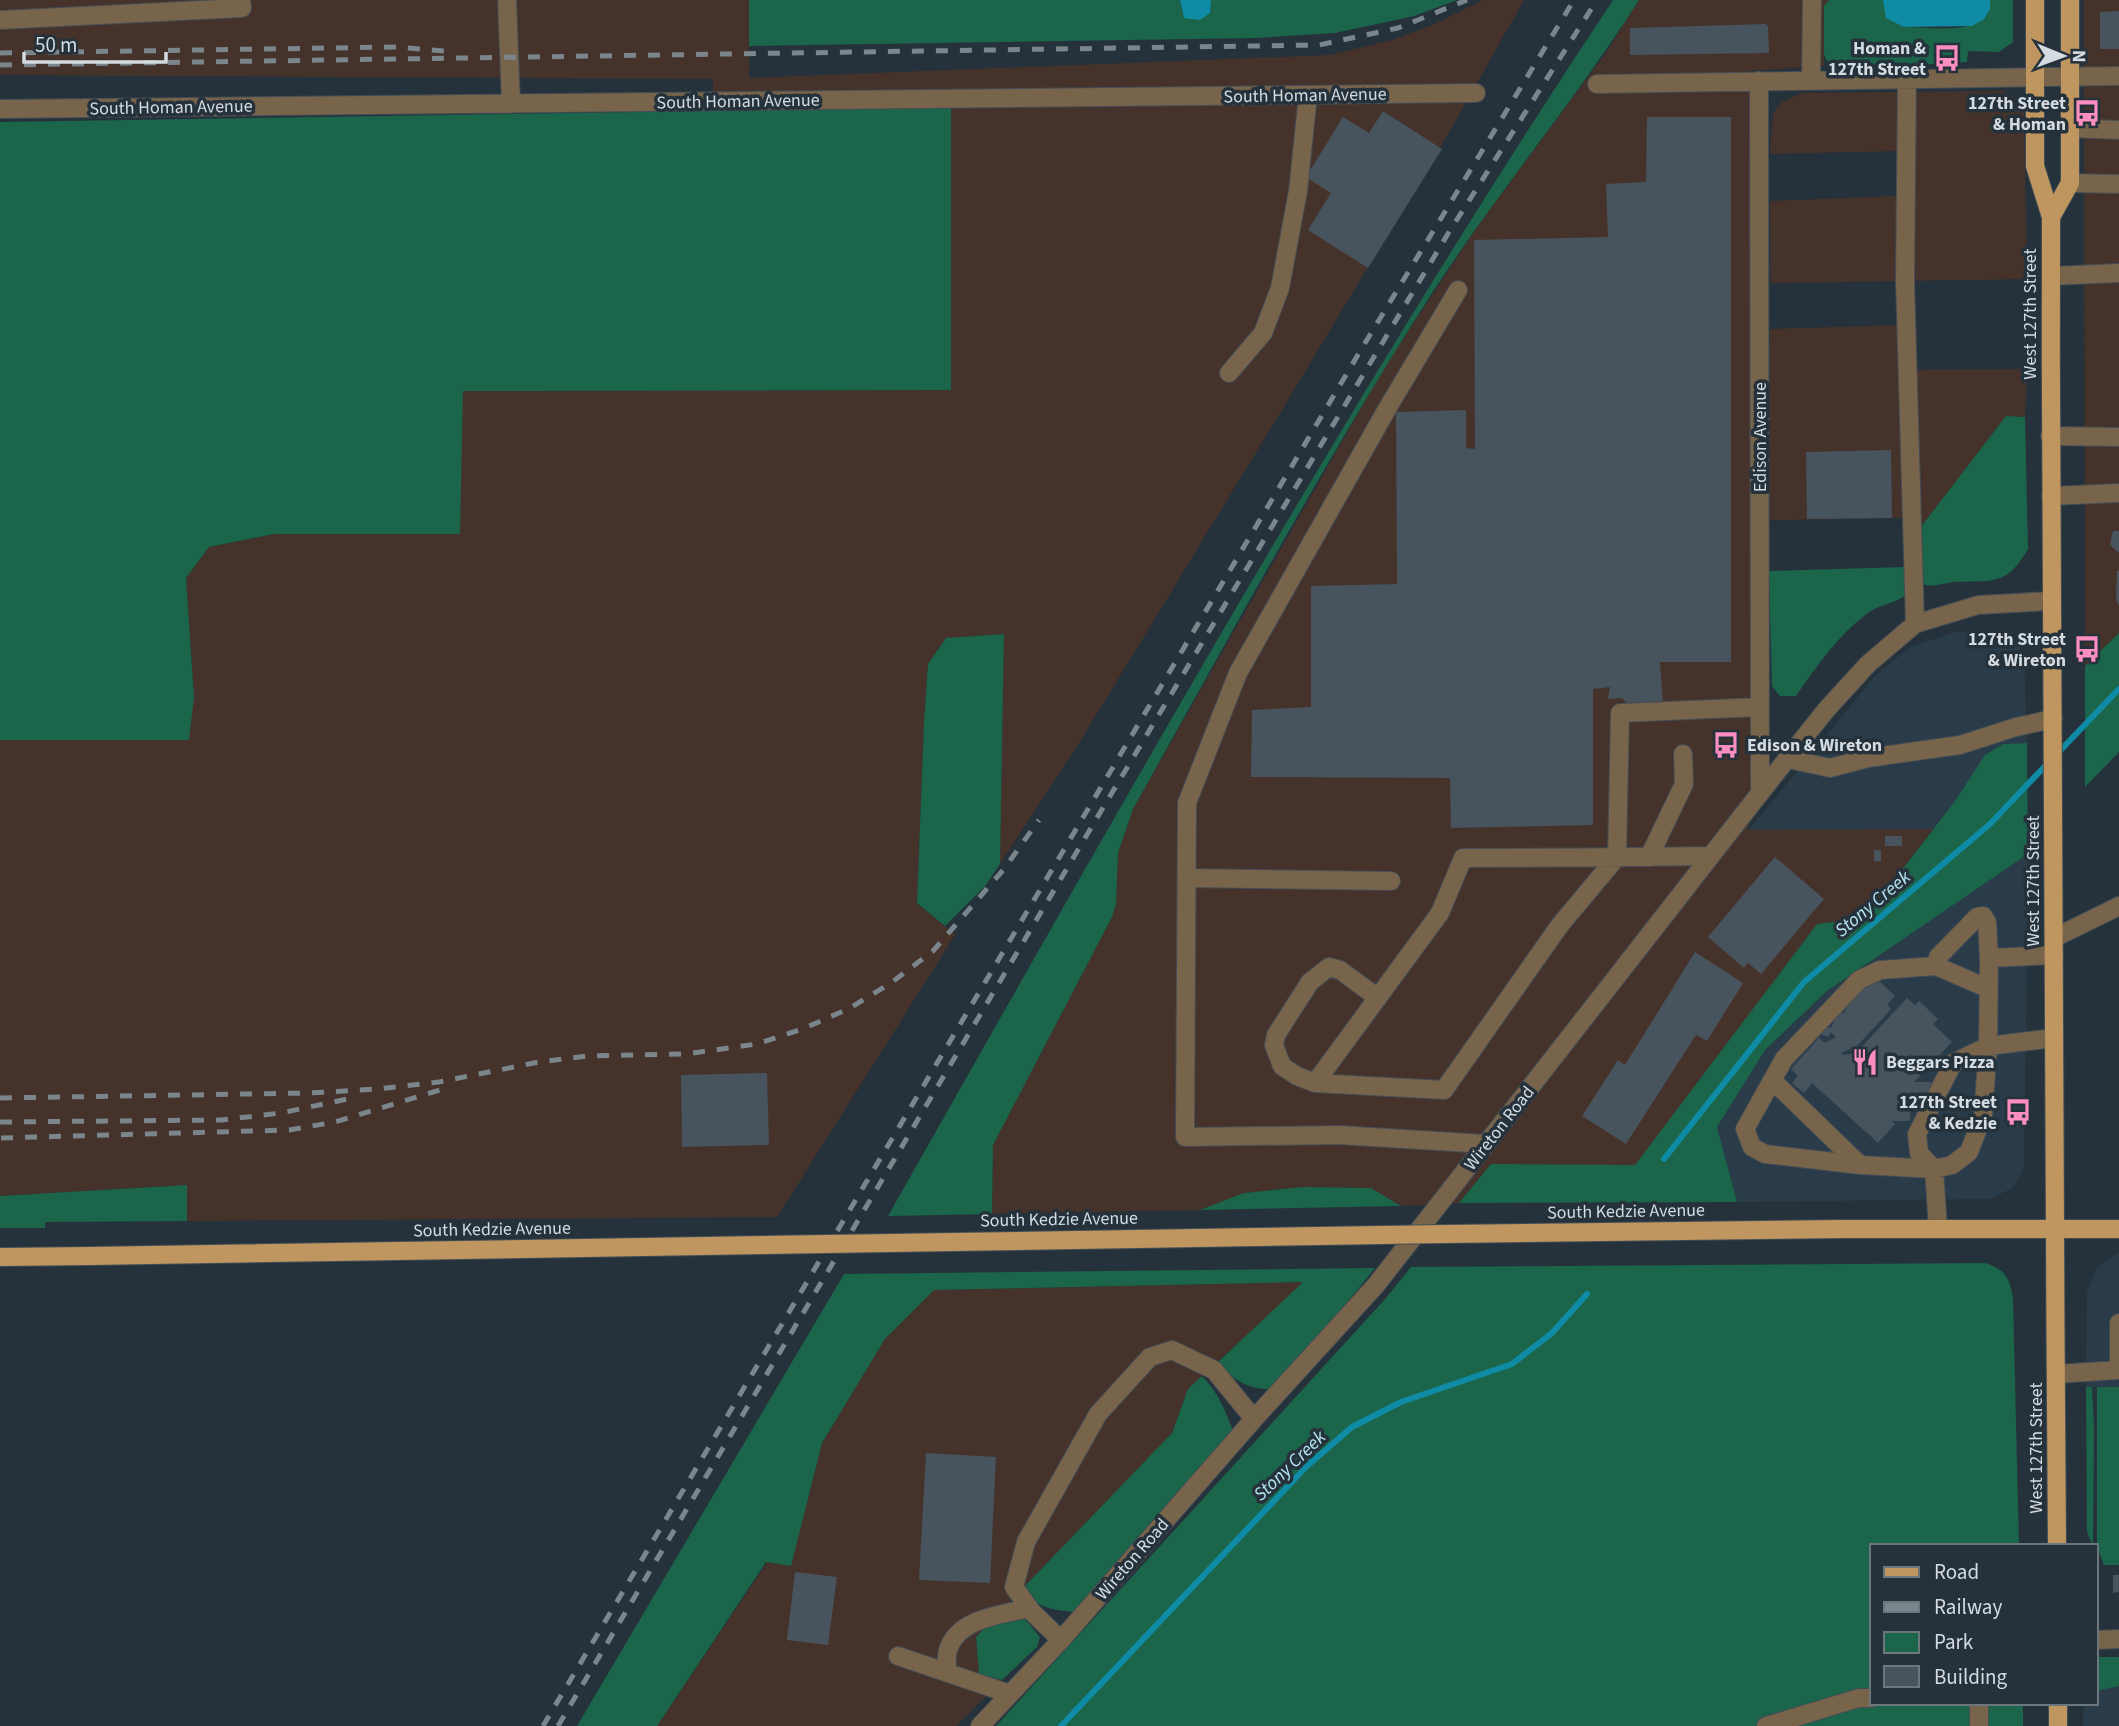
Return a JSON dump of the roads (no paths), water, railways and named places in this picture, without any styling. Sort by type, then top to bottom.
[{"type":"main road","name":"West 127th Street","points":[[2035,0],[2035,166],[2051,217],[2050,601],[2057,1544]]},
{"type":"main road","name":"West 127th Street","points":[[2051,217],[2070,183],[2070,0]]},
{"type":"main road","name":"South Kedzie Avenue","points":[[0,1257],[1445,1234],[2119,1229]]},
{"type":"main road","points":[[2058,1705],[2058,1726]]},
{"type":"street","points":[[0,20],[242,8],[241,0]]},
{"type":"street","points":[[507,0],[511,104]]},
{"type":"street","points":[[1811,80],[1812,0]]},
{"type":"street","points":[[1597,84],[2119,76]]},
{"type":"street","points":[[1907,79],[1905,281],[1915,625]]},
{"type":"street","name":"Edison Avenue","points":[[1759,82],[1760,793]]},
{"type":"street","name":"South Homan Avenue","points":[[0,109],[1476,93]]},
{"type":"street","points":[[1229,373],[1263,334],[1280,288],[1298,191],[1308,95]]},
{"type":"street","points":[[2070,128],[2119,130]]},
{"type":"street","points":[[2070,183],[2119,184]]},
{"type":"street","points":[[2051,276],[2119,273]]},
{"type":"street","points":[[1458,290],[1387,409],[1238,673],[1187,803],[1185,1137],[1339,1135],[1486,1144]]},
{"type":"street","points":[[2050,436],[2119,437]]},
{"type":"street","points":[[2051,496],[2119,493]]},
{"type":"street","name":"Wireton Road","points":[[980,1726],[1061,1640],[1254,1419],[1376,1285],[1760,793],[1826,710],[1868,664],[1915,625],[1978,605],[2050,601]]},
{"type":"street","points":[[1378,998],[1340,970],[1329,967],[1310,982],[1276,1035],[1274,1045],[1282,1066],[1315,1083],[1444,1090],[1560,925],[1617,857],[1620,713],[1760,707]]},
{"type":"street","points":[[1788,759],[1830,768],[1897,753],[1960,745],[2016,727],[2053,726]]},
{"type":"street","points":[[1649,857],[1684,784],[1683,754]]},
{"type":"street","points":[[1315,1083],[1440,913],[1463,858],[1711,856]]},
{"type":"street","points":[[1187,878],[1391,881]]},
{"type":"street","points":[[1989,958],[2054,946],[2118,906]]},
{"type":"street","points":[[1936,966],[1938,957],[1945,949],[1976,917],[1983,916],[1987,922],[1989,958],[1988,1046],[1983,1116],[1969,1152],[1952,1166],[1934,1169],[1860,1165],[1765,1154],[1752,1147],[1745,1129],[1784,1059],[1859,979],[1880,970],[1936,966],[1987,988]]},
{"type":"street","points":[[1938,1229],[1934,1169],[1919,1153],[1917,1135],[1953,1063],[1988,1046],[2054,1038]]},
{"type":"street","points":[[1773,1082],[1860,1165]]},
{"type":"street","points":[[2056,1374],[2119,1370],[2119,1323]]},
{"type":"street","points":[[1061,1640],[1029,1608],[1014,1587],[1026,1542],[1098,1413],[1150,1357],[1172,1350],[1214,1370],[1254,1419]]},
{"type":"street","points":[[947,1672],[947,1651],[957,1634],[975,1622],[1029,1608]]},
{"type":"street","points":[[2098,1640],[2119,1639]]},
{"type":"street","points":[[898,1656],[1010,1694]]},
{"type":"street","points":[[1766,1726],[1859,1698],[1870,1698]]},
{"type":"street","points":[[1979,1705],[1979,1726]]},
{"type":"water","points":[[1180,0],[1211,0],[1210,13],[1200,20],[1184,18]]},
{"type":"water","points":[[1883,0],[1990,0],[1990,9],[1984,19],[1972,26],[1904,27],[1886,18]]},
{"type":"waterway","name":"Stony Creek","points":[[2055,756],[2119,689]]},
{"type":"waterway","name":"Stony Creek","points":[[1664,1159],[1804,982],[1990,824],[2047,764]]},
{"type":"waterway","name":"Stony Creek","points":[[1061,1726],[1306,1467],[1352,1427],[1401,1402],[1512,1364],[1552,1333],[1587,1294]]},
{"type":"railway","points":[[0,65],[1319,45],[1398,28],[1467,0]]},
{"type":"railway","points":[[543,1726],[1365,343],[1574,0]]},
{"type":"railway","points":[[558,1726],[1104,806],[1449,232],[1597,0]]},
{"type":"railway","points":[[0,53],[396,47],[444,51]]},
{"type":"railway","points":[[0,1098],[309,1093],[378,1089],[439,1082],[539,1062],[588,1056],[686,1054],[757,1044],[805,1028],[850,1008],[891,983],[933,951],[1004,869],[1039,820]]},
{"type":"railway","points":[[1,1138],[289,1130],[335,1122],[446,1088]]},
{"type":"railway","points":[[0,1122],[221,1120],[281,1113],[352,1098]]},
{"type":"place","name":"Homan & 127th Street","points":[[1947,58]]},
{"type":"place","name":"127th Street & Homan","points":[[2087,113]]},
{"type":"place","name":"127th Street & Wireton","points":[[2087,649]]},
{"type":"place","name":"Edison & Wireton","points":[[1726,745]]},
{"type":"place","name":"Beggars Pizza","points":[[1865,1062]]},
{"type":"place","name":"127th Street & Kedzie","points":[[2018,1112]]}]
